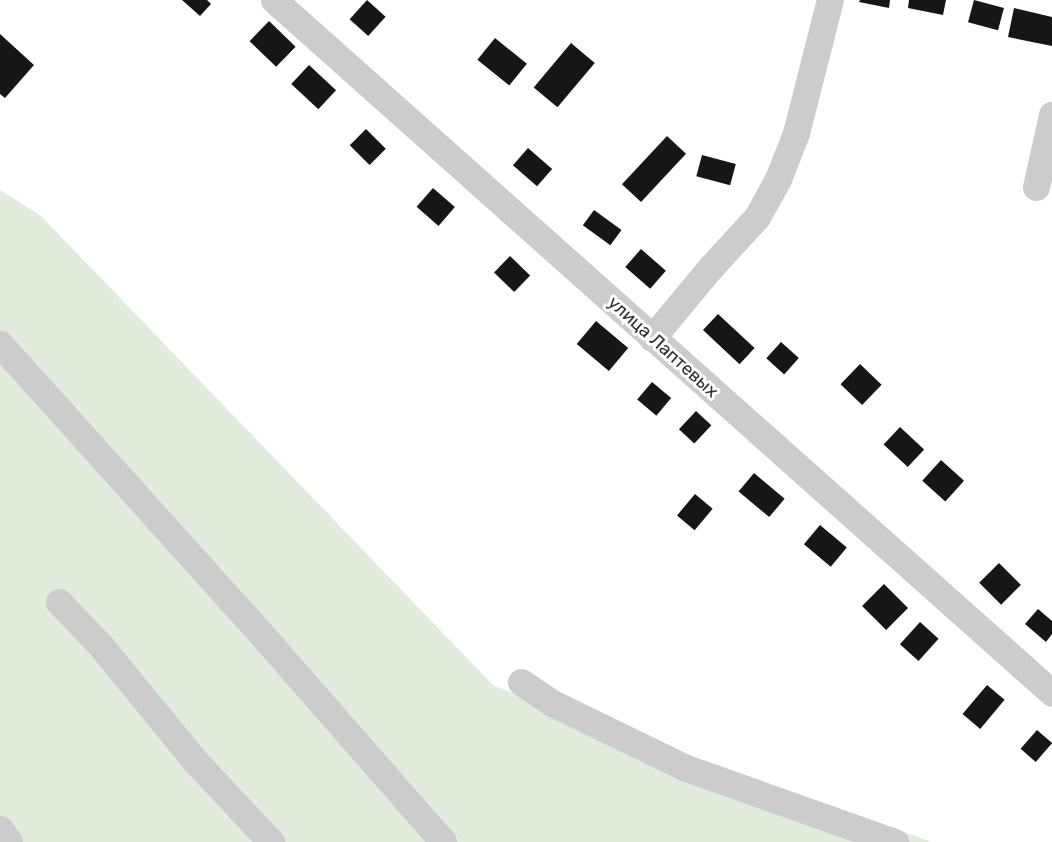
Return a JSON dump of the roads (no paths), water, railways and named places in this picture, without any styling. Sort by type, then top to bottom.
[{"type":"street","name":"улица Лаптевых","points":[[274,0],[1052,693]]},
{"type":"street","points":[[652,338],[711,267],[758,217],[778,179],[796,133],[830,0]]},
{"type":"street","points":[[1036,187],[1052,116]]},
{"type":"street","points":[[0,344],[248,619],[443,842]]},
{"type":"street","points":[[59,602],[101,646],[196,762],[271,842]]},
{"type":"street","points":[[522,682],[552,703],[687,768],[895,842]]},
{"type":"street","points":[[0,830],[9,842]]}]
